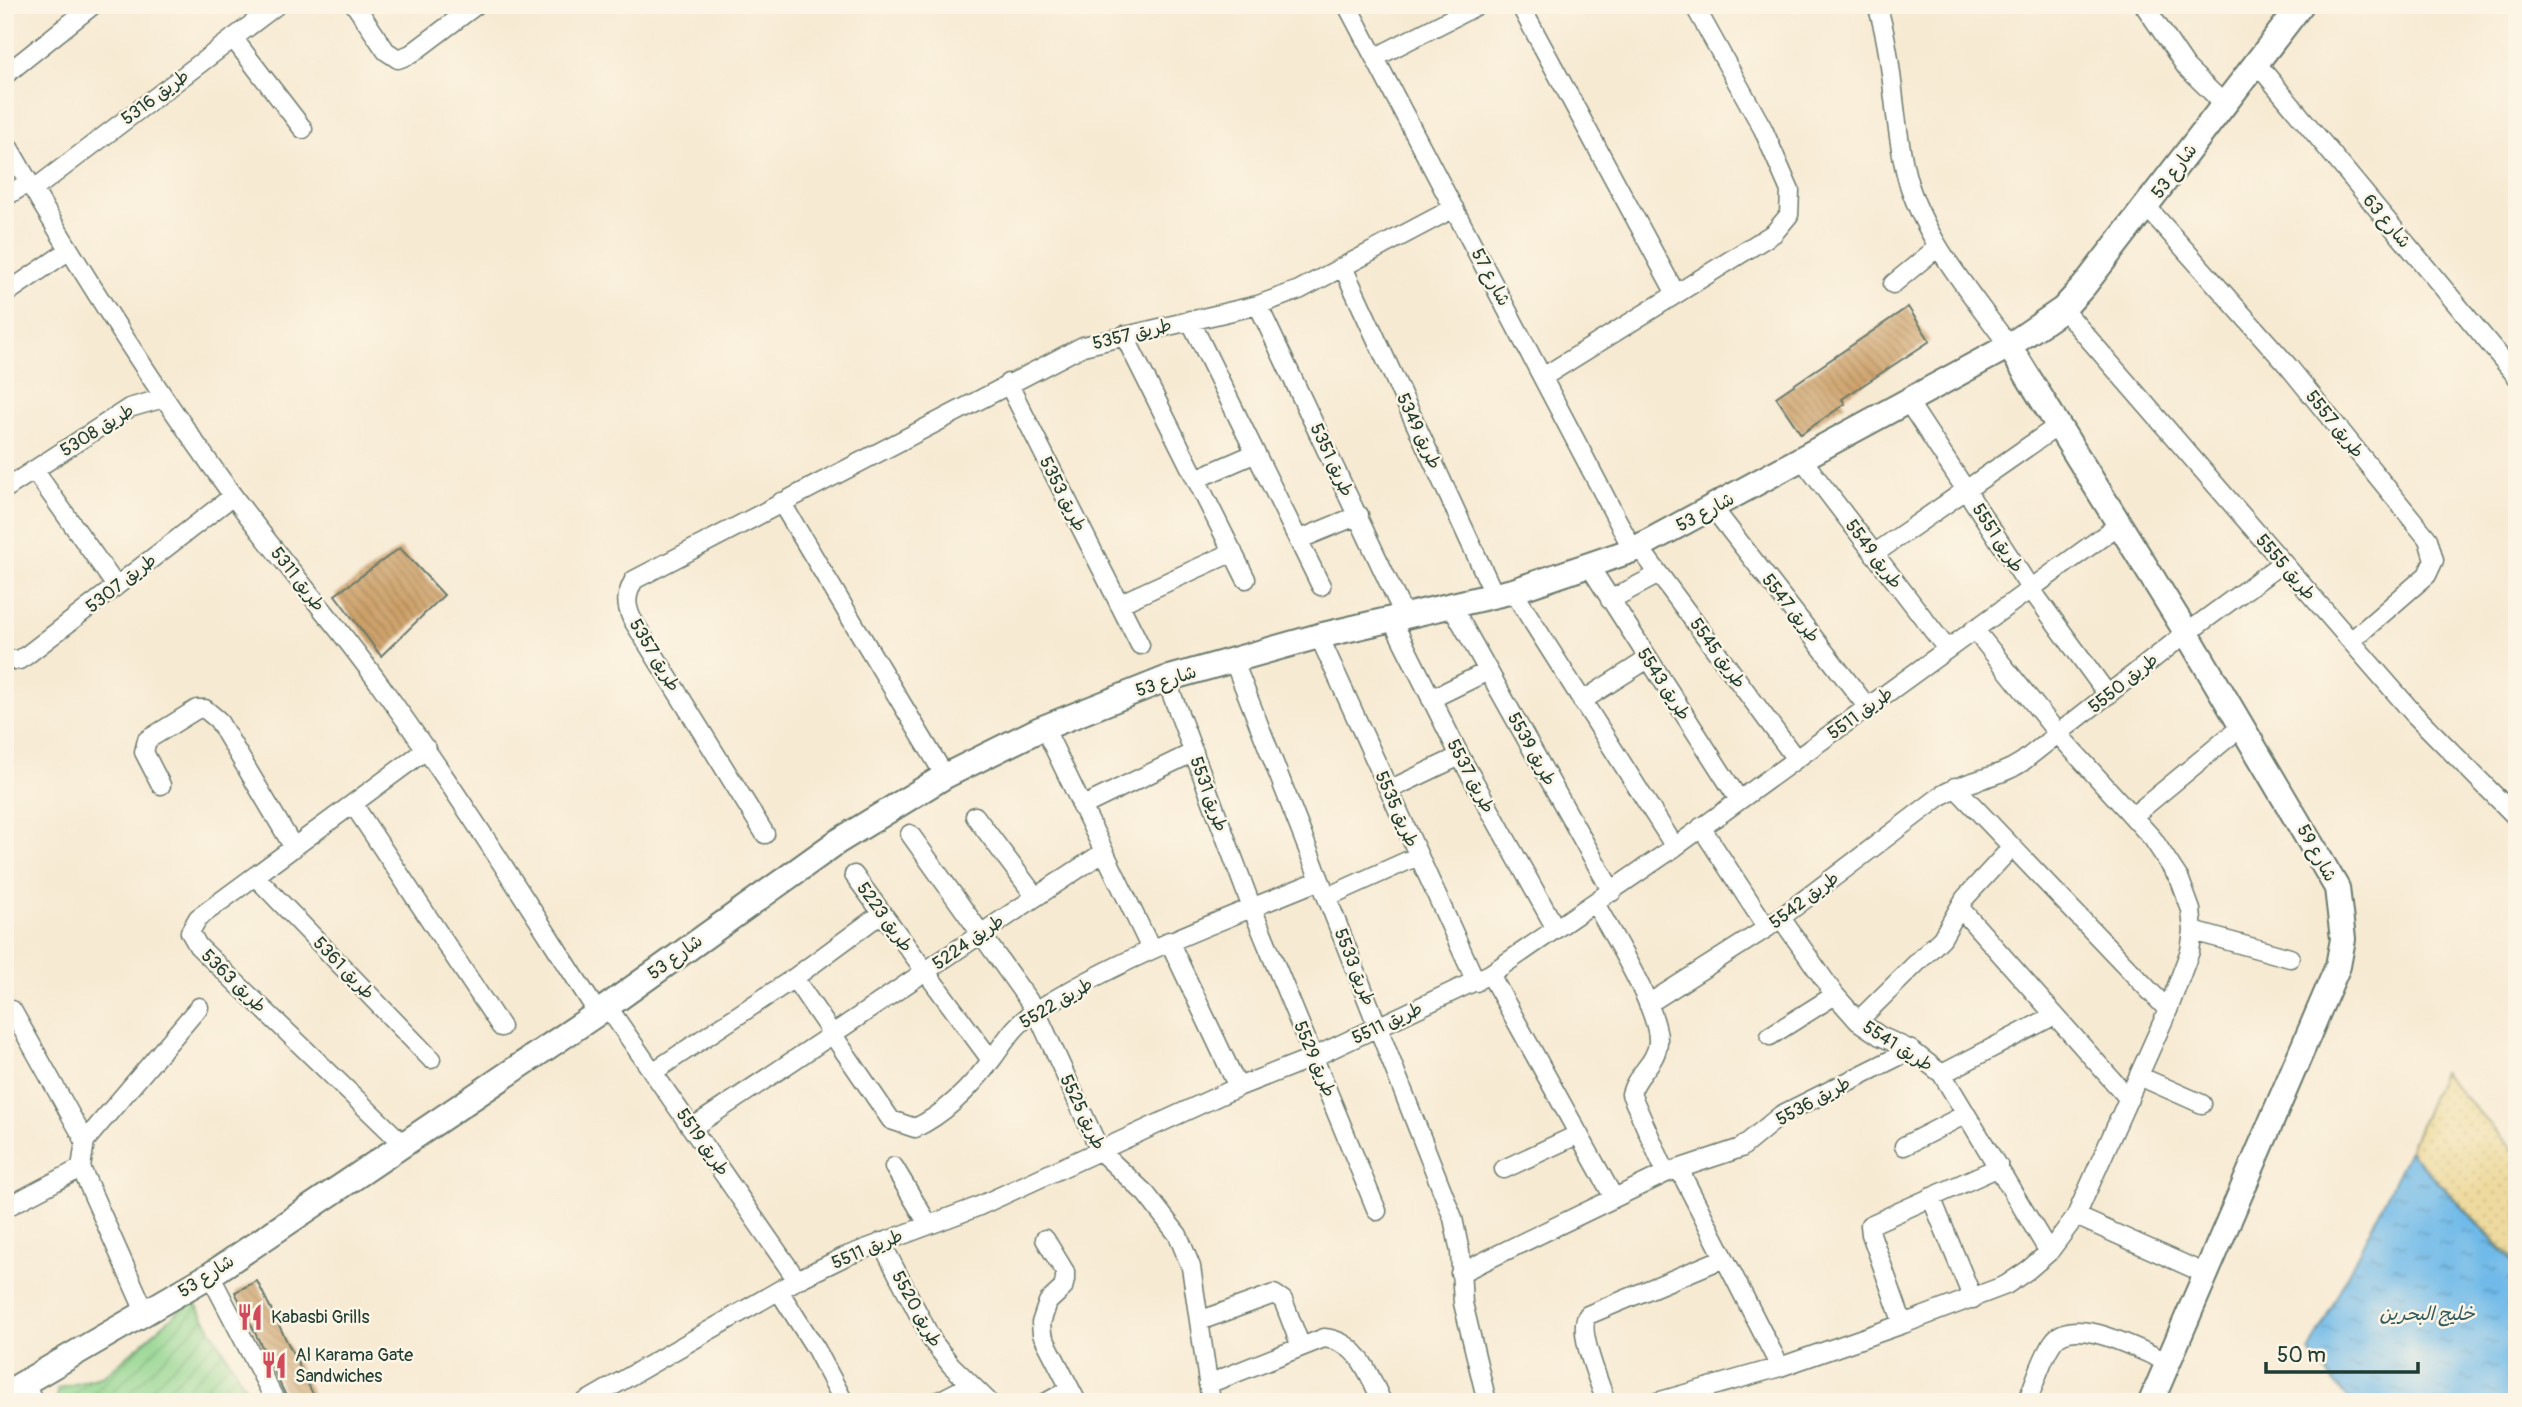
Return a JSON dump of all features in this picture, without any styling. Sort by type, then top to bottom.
[{"type":"street","points":[[5,75],[93,5]]},
{"type":"street","name":"طريق 5316","points":[[5,197],[31,186],[277,5]]},
{"type":"street","points":[[355,5],[386,51],[398,59],[411,54],[476,5]]},
{"type":"street","name":"شارع 57","points":[[1347,5],[1636,549]]},
{"type":"street","points":[[1376,57],[1478,5]]},
{"type":"street","points":[[1520,5],[1676,294]]},
{"type":"street","points":[[1543,377],[1783,225],[1791,203],[1790,191],[1763,129],[1694,5]]},
{"type":"street","points":[[1877,5],[1885,31],[1908,180],[1938,247],[2009,346]]},
{"type":"street","points":[[2144,5],[2186,67],[2224,104]]},
{"type":"street","name":"شارع 53","points":[[15,1392],[210,1275],[602,1009],[837,842],[945,776],[1044,727],[1166,679],[1319,636],[1504,593],[1590,567],[1636,549],[2009,346],[2063,309],[2147,207],[2224,104],[2258,65],[2301,5]]},
{"type":"street","points":[[233,38],[303,129]]},
{"type":"street","name":"شارع 63","points":[[2258,65],[2517,377]]},
{"type":"street","name":"طريق 5311","points":[[5,141],[68,251],[164,398],[233,496],[379,682],[602,1009]]},
{"type":"street","name":"طريق 5557","points":[[2147,207],[2289,367],[2428,539],[2434,560],[2427,575],[2351,641]]},
{"type":"street","name":"طريق 5357","points":[[765,834],[626,606],[627,592],[634,580],[1083,346],[1258,305],[1343,267],[1454,208]]},
{"type":"street","points":[[1893,284],[1938,247]]},
{"type":"street","points":[[5,294],[68,251]]},
{"type":"street","name":"طريق 5349","points":[[1343,267],[1504,593]]},
{"type":"street","name":"طريق 5351","points":[[1258,305],[1359,515],[1398,618]]},
{"type":"street","name":"طريق 5555","points":[[2063,309],[2414,714],[2517,818]]},
{"type":"street","points":[[1190,320],[1321,586]]},
{"type":"street","points":[[1124,335],[1246,579]]},
{"type":"street","name":"شارع 59","points":[[2009,346],[2186,632],[2337,888],[2343,939],[2338,966],[2151,1402]]},
{"type":"street","name":"طريق 5353","points":[[1008,383],[1140,645]]},
{"type":"street","name":"طريق 5308","points":[[5,489],[130,408],[164,398]]},
{"type":"street","name":"طريق 5551","points":[[1907,400],[2030,588],[2108,695]]},
{"type":"street","name":"طريق 5551","points":[[1874,554],[2059,425]]},
{"type":"street","points":[[1196,479],[1256,453]]},
{"type":"street","name":"طريق 5549","points":[[1802,459],[1947,649]]},
{"type":"street","points":[[34,470],[116,586]]},
{"type":"street","name":"طريق 5307","points":[[5,660],[19,660],[27,655],[233,496]]},
{"type":"street","points":[[781,502],[945,776]]},
{"type":"street","name":"طريق 5547","points":[[1713,508],[1868,709]]},
{"type":"street","points":[[1298,540],[1359,515]]},
{"type":"street","name":"طريق 5511","points":[[585,1402],[797,1280],[881,1241],[977,1207],[1238,1087],[1314,1057],[1483,978],[1675,848],[2120,524]]},
{"type":"street","name":"طريق 5545","points":[[1636,549],[1659,574],[1796,760]]},
{"type":"street","points":[[1119,604],[1234,552]]},
{"type":"street","name":"طريق 5550","points":[[1955,787],[2008,772],[2186,632],[2282,563]]},
{"type":"street","name":"طريق 5543","points":[[1590,567],[1739,800]]},
{"type":"street","points":[[1610,600],[1659,574]]},
{"type":"street","points":[[1504,593],[1582,701],[1675,848]]},
{"type":"street","name":"طريق 5539","points":[[1452,606],[1612,892]]},
{"type":"street","name":"طريق 5537","points":[[1398,618],[1431,699],[1556,929]]},
{"type":"street","points":[[1657,1402],[1780,1367],[2006,1285],[2049,1252],[2076,1216],[2168,1010],[2190,950],[2193,931],[2191,909],[2180,880],[2153,839],[2059,734],[1974,629]]},
{"type":"street","name":"طريق 5535","points":[[1319,636],[1418,856],[1483,978],[1614,1198]]},
{"type":"street","name":"طريق 5533","points":[[1233,659],[1453,1218],[1460,1252],[1460,1273],[1487,1402]]},
{"type":"street","points":[[1582,701],[1648,659]]},
{"type":"street","points":[[1431,699],[1488,671]]},
{"type":"street","name":"طريق 5531","points":[[1166,679],[1252,908]]},
{"type":"street","points":[[161,785],[144,752],[147,740],[197,709],[205,709],[218,720],[294,848]]},
{"type":"street","points":[[2133,816],[2242,726]]},
{"type":"street","points":[[1044,727],[1151,949]]},
{"type":"street","name":"طريق 5363","points":[[402,1143],[192,940],[192,923],[427,750]]},
{"type":"street","points":[[1082,807],[1194,752]]},
{"type":"street","points":[[1389,790],[1460,756]]},
{"type":"street","points":[[1955,787],[2168,1010]]},
{"type":"street","name":"طريق 5542","points":[[1648,1004],[1774,923],[1955,787]]},
{"type":"street","points":[[353,804],[501,1027]]},
{"type":"street","points":[[975,816],[1035,896]]},
{"type":"street","name":"طريق 5541","points":[[1701,828],[1774,923],[1858,1021],[1880,1036],[1911,1050],[1942,1074],[2049,1252]]},
{"type":"street","name":"طريق 5525","points":[[910,834],[1036,1011],[1100,1151],[1146,1194],[1178,1235],[1191,1267],[1202,1320],[1210,1393]]},
{"type":"street","points":[[1858,1021],[1942,938],[1973,889],[2012,847]]},
{"type":"street","name":"طريق 5224","points":[[693,1127],[833,1036],[980,932],[1104,852]]},
{"type":"street","points":[[1327,897],[1418,856]]},
{"type":"street","name":"طريق 5223","points":[[854,875],[991,1060]]},
{"type":"street","name":"طريق 5361","points":[[257,877],[431,1059]]},
{"type":"street","name":"طريق 5522","points":[[833,1036],[891,1120],[915,1128],[931,1121],[947,1108],[991,1060],[1007,1036],[1036,1011],[1151,949],[1320,880]]},
{"type":"street","points":[[1595,903],[1648,1004],[1658,1042],[1655,1055],[1633,1085],[1631,1094],[1672,1171],[1724,1258],[1780,1367]]},
{"type":"street","name":"طريق 5529","points":[[1252,908],[1377,1211]]},
{"type":"street","points":[[1960,908],[2129,1099]]},
{"type":"street","points":[[653,1072],[794,978],[882,913]]},
{"type":"street","points":[[2193,931],[2290,958]]},
{"type":"street","points":[[1169,941],[1238,1087]]},
{"type":"street","points":[[794,978],[833,1036]]},
{"type":"street","points":[[1770,1036],[1835,995]]},
{"type":"street","points":[[146,1314],[81,1168],[85,1141],[199,1007]]},
{"type":"street","name":"طريق 5519","points":[[602,1009],[693,1127],[797,1280]]},
{"type":"street","points":[[12,1010],[85,1141]]},
{"type":"street","points":[[1942,1074],[2054,1015]]},
{"type":"street","name":"طريق 5536","points":[[1460,1273],[1672,1171],[1741,1148],[1781,1115],[1911,1050]]},
{"type":"street","points":[[2139,1076],[2202,1104]]},
{"type":"street","points":[[1904,1146],[1966,1114]]},
{"type":"street","points":[[1504,1169],[1578,1134]]},
{"type":"street","points":[[894,1167],[928,1224]]},
{"type":"street","points":[[1903,1324],[1870,1225],[1999,1167]]},
{"type":"street","points":[[5,1208],[81,1168]]},
{"type":"street","points":[[1931,1197],[1973,1299]]},
{"type":"street","points":[[2076,1216],[2206,1273]]},
{"type":"street","points":[[1045,1239],[1065,1272],[1065,1280],[1042,1312],[1042,1334],[1073,1395],[1047,1402]]},
{"type":"street","name":"طريق 5520","points":[[881,1241],[918,1318],[933,1342],[970,1385],[989,1402]]},
{"type":"street","points":[[1606,1402],[1584,1333],[1584,1320],[1588,1315],[1724,1258]]},
{"type":"street","points":[[210,1275],[276,1402]]},
{"type":"street","points":[[779,1291],[816,1349],[844,1402]]},
{"type":"street","points":[[1202,1320],[1274,1294],[1283,1300],[1301,1347]]},
{"type":"street","points":[[2027,1402],[2054,1340],[2066,1331],[2080,1328],[2168,1362]]},
{"type":"street","points":[[1210,1393],[1324,1338],[1347,1345],[1360,1359],[1382,1402]]},
{"type":"street","points":[[618,1385],[626,1402]]},
{"type":"street","points":[[937,1402],[970,1385]]},
{"type":"sand","points":[[2442,1072],[2517,1154],[2517,1263],[2409,1151]]},
{"type":"green space","points":[[193,1299],[254,1402],[57,1402],[57,1389],[104,1376]]},
{"type":"water","name":"خليج البحرين","points":[[2409,1151],[2517,1267],[2517,1402],[2350,1402],[2309,1352]]},
{"type":"building","points":[[1908,307],[1930,341],[1842,399],[1845,404],[1801,434],[1776,397]]},
{"type":"building","points":[[400,548],[444,595],[381,656],[335,595]]},
{"type":"building","points":[[257,1281],[317,1402],[289,1402],[235,1292]]},
{"type":"place","name":"Kabasbi Grills","points":[[250,1317]]},
{"type":"place","name":"Al Karama Gate Sandwiches","points":[[274,1365]]}]
